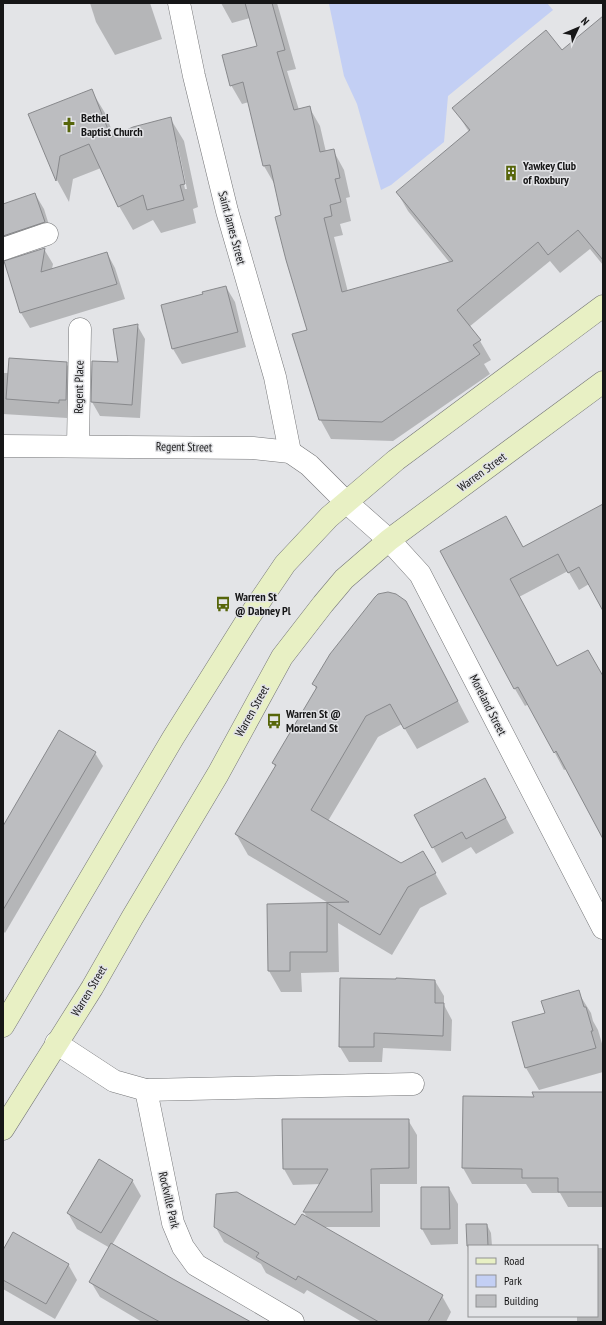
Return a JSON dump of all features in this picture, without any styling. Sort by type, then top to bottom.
[{"type":"main road","points":[[3,1026],[173,738],[249,617],[285,564],[329,517],[396,460],[603,306]]},
{"type":"main road","name":"Warren Street","points":[[3,1129],[92,988],[218,774],[282,657],[323,604],[344,579],[390,540],[603,382]]},
{"type":"street","name":"Saint James Street","points":[[179,3],[194,76],[227,211],[275,377],[290,452]]},
{"type":"street","points":[[3,249],[47,234]]},
{"type":"street","name":"Regent Place","points":[[78,446],[80,329]]},
{"type":"street","name":"Regent Street","points":[[3,446],[253,448],[290,452],[309,465],[346,502]]},
{"type":"street","name":"Moreland Street","points":[[346,502],[390,540],[420,574],[603,928]]},
{"type":"street","points":[[56,1043],[114,1081],[146,1090],[413,1084]]},
{"type":"street","name":"Rockville Park","points":[[146,1090],[173,1223],[183,1247],[196,1265],[293,1322]]},
{"type":"green space","points":[[330,3],[547,3],[553,10],[448,96],[444,142],[391,185],[381,190],[357,104],[344,76]]},
{"type":"building","points":[[245,3],[272,3],[285,50],[277,52],[294,110],[310,106],[320,152],[334,149],[340,178],[335,179],[341,202],[330,205],[332,216],[324,218],[342,292],[453,261],[396,192],[470,130],[452,108],[546,30],[562,50],[603,16],[603,260],[578,230],[548,255],[538,242],[457,310],[481,340],[473,345],[480,354],[382,422],[319,420],[292,334],[307,330],[275,217],[281,215],[270,165],[263,166],[243,82],[230,86],[222,55],[257,46]]},
{"type":"building","points":[[92,89],[111,137],[133,127],[171,117],[185,184],[180,185],[184,200],[147,210],[143,195],[118,207],[89,144],[60,156],[56,181],[28,114]]},
{"type":"building","points":[[35,193],[45,222],[3,236],[3,204]]},
{"type":"building","points":[[45,248],[41,272],[107,252],[117,284],[20,313],[4,261]]},
{"type":"building","points":[[226,286],[238,332],[172,349],[161,305],[203,294],[202,292]]},
{"type":"building","points":[[138,324],[132,405],[91,402],[92,361],[118,362],[113,329]]},
{"type":"building","points":[[9,358],[67,362],[66,400],[59,400],[59,403],[6,399]]},
{"type":"building","points":[[603,504],[603,611],[579,567],[568,573],[558,554],[510,579],[557,666],[588,650],[603,676],[603,839],[556,751],[554,753],[518,687],[514,689],[440,551],[506,516],[523,547]]},
{"type":"building","points":[[388,592],[396,594],[406,601],[458,701],[404,729],[390,704],[366,716],[311,810],[401,863],[423,851],[436,873],[408,887],[380,935],[327,903],[327,952],[290,952],[290,971],[268,971],[267,904],[349,902],[235,834],[276,765],[272,763],[317,687],[312,684],[330,654],[375,597],[378,594]]},
{"type":"building","points":[[59,730],[96,752],[3,910],[3,826]]},
{"type":"building","points":[[485,778],[506,818],[466,839],[462,832],[432,848],[414,815]]},
{"type":"building","points":[[340,978],[435,980],[435,1003],[444,1003],[443,1036],[374,1033],[374,1047],[339,1047]]},
{"type":"building","points":[[579,990],[584,1007],[586,1007],[596,1048],[525,1068],[512,1022],[545,1013],[541,1001]]},
{"type":"building","points":[[532,1092],[603,1092],[603,1192],[558,1192],[558,1178],[522,1178],[522,1169],[462,1168],[463,1096],[534,1097]]},
{"type":"building","points":[[282,1119],[409,1119],[409,1168],[371,1169],[372,1212],[303,1212],[328,1169],[283,1169]]},
{"type":"building","points":[[99,1159],[133,1180],[101,1233],[67,1213]]},
{"type":"building","points":[[421,1187],[449,1187],[450,1229],[421,1229]]},
{"type":"building","points":[[237,1192],[295,1225],[302,1214],[443,1295],[428,1322],[379,1322],[298,1276],[296,1280],[256,1257],[259,1253],[214,1227],[216,1194]]},
{"type":"building","points":[[466,1224],[487,1224],[488,1245],[467,1246]]},
{"type":"building","points":[[13,1232],[69,1264],[46,1304],[3,1280],[3,1250]]},
{"type":"building","points":[[111,1243],[251,1322],[160,1322],[138,1310],[89,1282]]},
{"type":"place","name":"Bethel Baptist Church","points":[[69,125]]},
{"type":"place","name":"Yawkey Club of Roxbury","points":[[511,173]]},
{"type":"place","name":"Warren St @ Dabney Pl","points":[[223,604]]},
{"type":"place","name":"Warren St @ Moreland St","points":[[274,721]]}]
